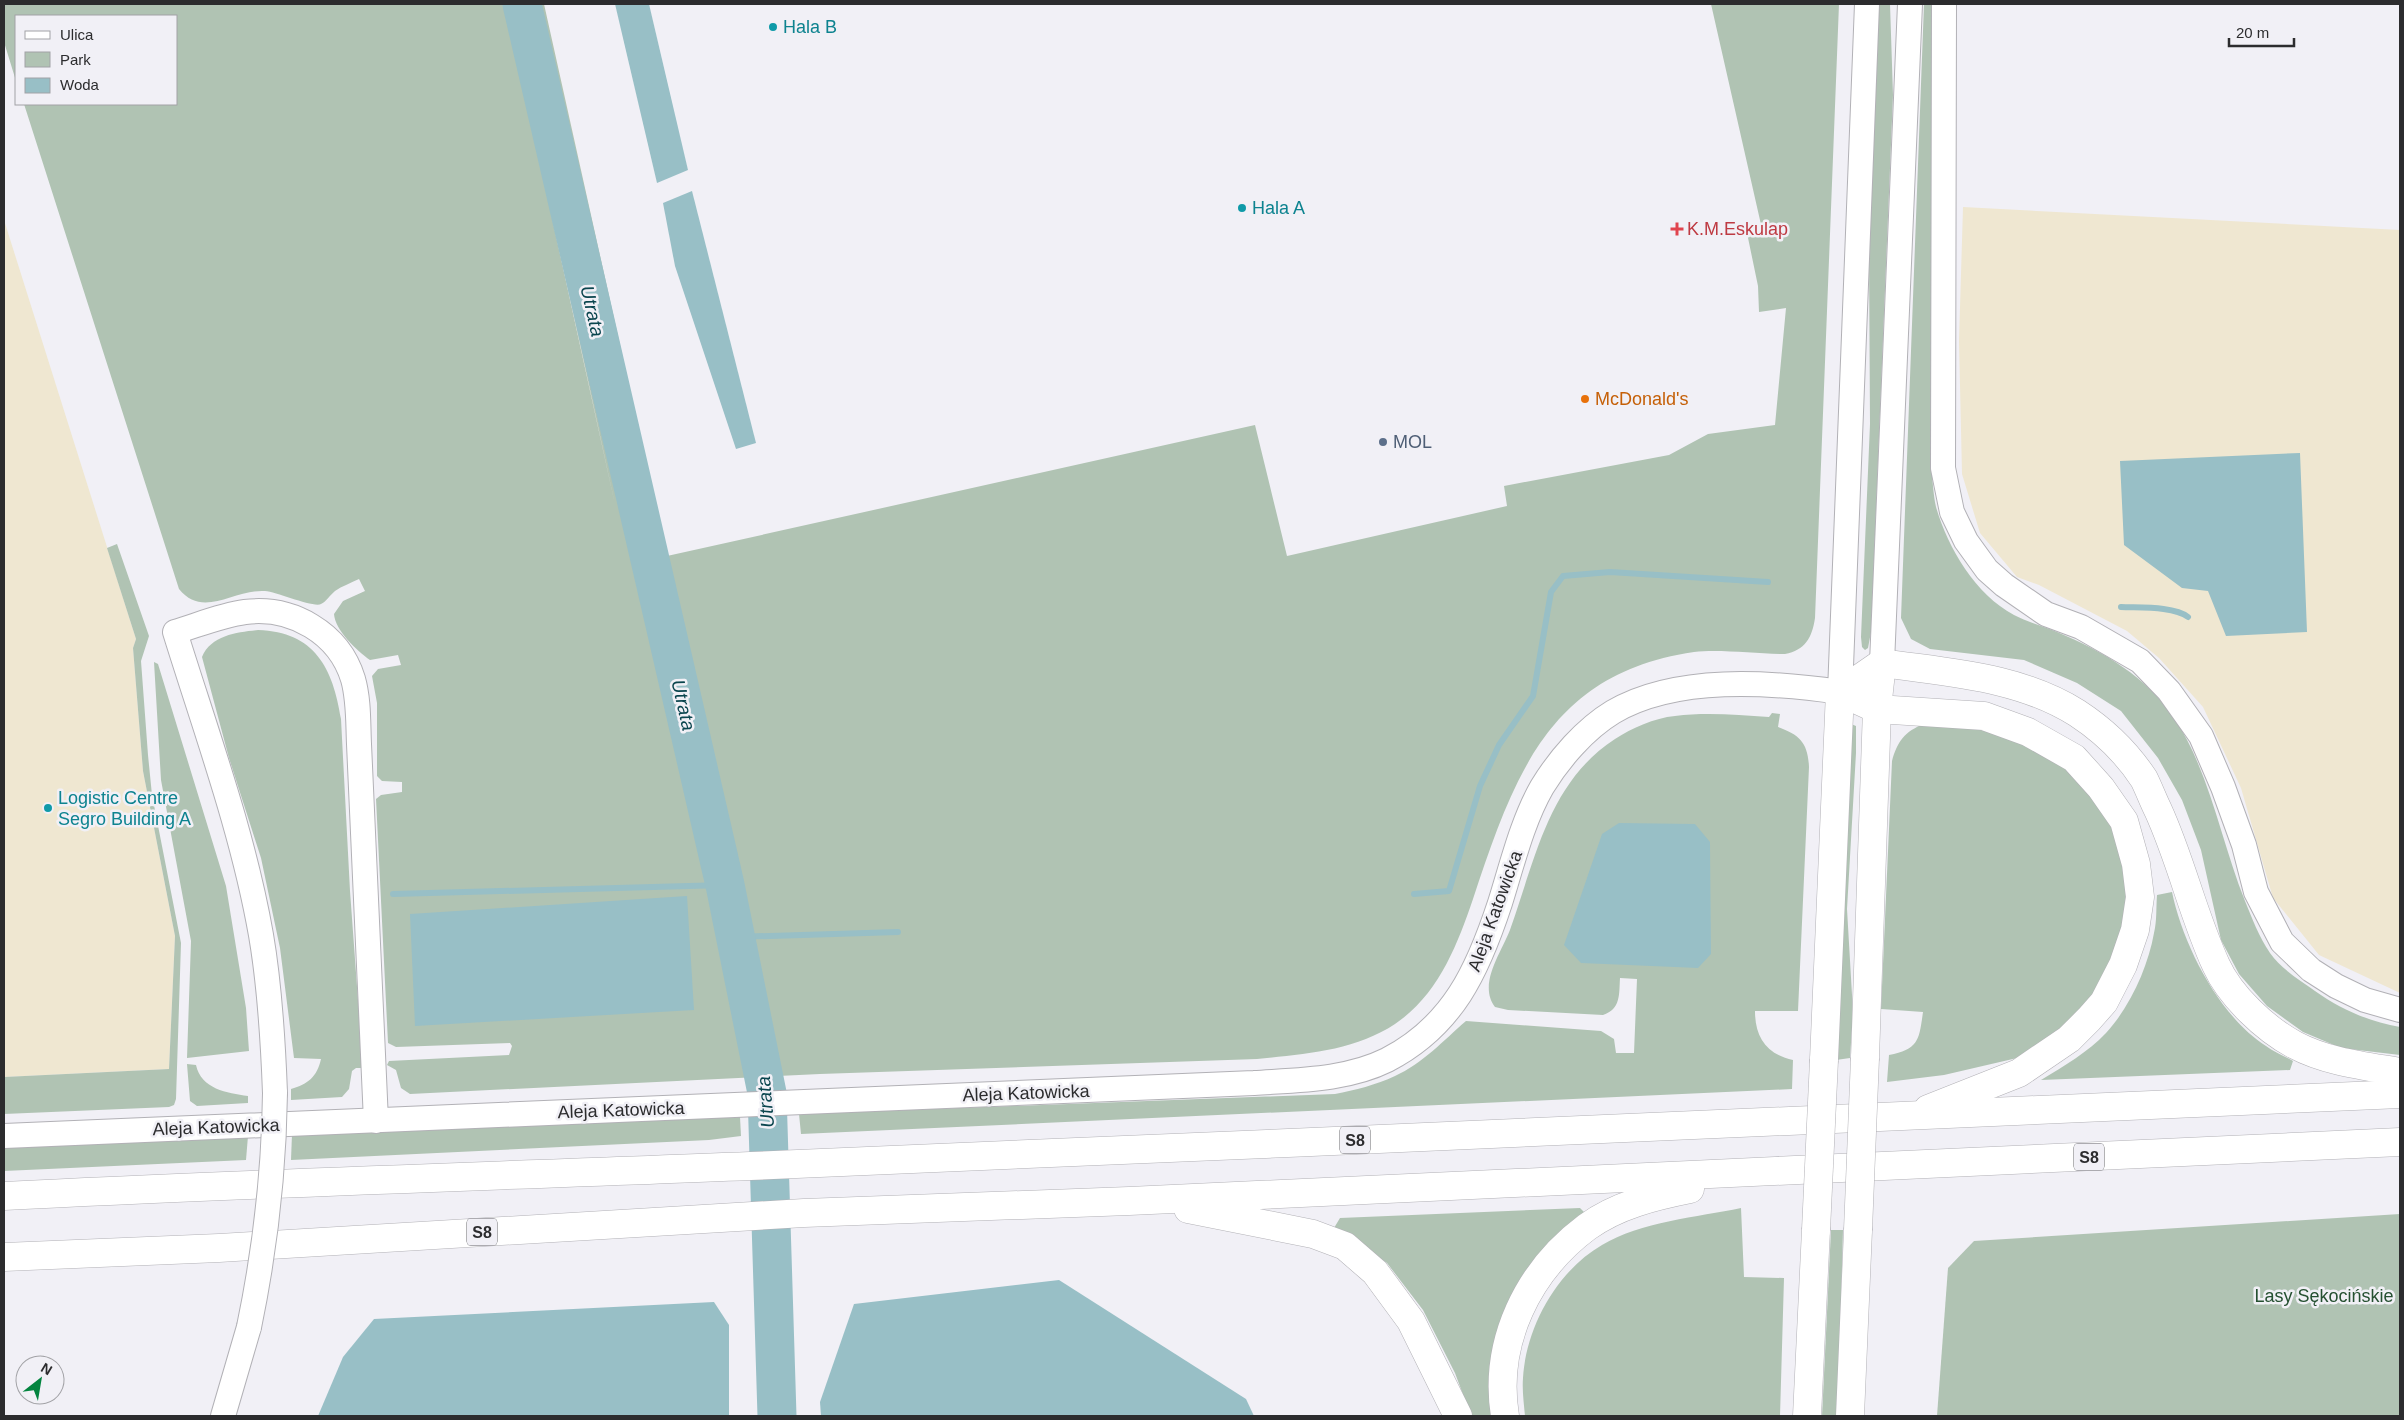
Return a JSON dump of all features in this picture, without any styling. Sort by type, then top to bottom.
[{"type":"main road","points":[[1850,1416],[1877,709],[1882,663]]},
{"type":"main road","points":[[1840,692],[1882,663],[1993,679],[2049,698],[2078,714],[2104,733],[2126,755],[2144,780],[2170,837],[2217,966],[2252,1014],[2295,1045],[2326,1058],[2400,1072]]},
{"type":"main road","points":[[1840,692],[1877,709],[1984,716],[2028,732],[2074,758],[2101,788],[2124,821],[2136,864],[2140,897],[2134,930],[2123,965],[2104,1002],[2069,1039],[2019,1073],[1908,1117]]},
{"type":"main road","points":[[1807,1416],[1840,692]]},
{"type":"main road","name":"S8","points":[[4,1196],[248,1184],[802,1164],[1908,1117],[2400,1094]]},
{"type":"main road","name":"S8","points":[[4,1257],[219,1248],[804,1213],[1130,1200],[2400,1142]]},
{"type":"main road","points":[[1505,1416],[1502,1399],[1504,1367],[1510,1331],[1519,1307],[1534,1281],[1552,1259],[1580,1233],[1612,1213],[1650,1197],[1777,1171]]},
{"type":"main road","points":[[1130,1200],[1210,1213],[1313,1234],[1345,1246],[1375,1272],[1411,1321],[1458,1416]]},
{"type":"street","points":[[1840,692],[1868,4]]},
{"type":"street","points":[[1882,663],[1910,4]]},
{"type":"street","points":[[1944,4],[1943,468],[1952,512],[1966,541],[1987,570],[2004,585],[2046,614],[2081,627],[2132,656],[2170,691],[2201,736],[2224,787],[2244,845],[2256,892],[2282,942],[2311,970],[2336,986],[2365,1000],[2400,1010]]},
{"type":"street","points":[[223,1416],[249,1327],[264,1247],[269,1206],[275,1093],[271,1010],[261,935],[254,900],[235,826],[175,632],[244,612],[264,611],[283,613],[302,620],[317,629],[330,641],[344,659],[353,679],[357,703],[376,1121]]},
{"type":"street","name":"Aleja Katowicka","points":[[4,1136],[1254,1083],[1326,1077],[1355,1072],[1386,1060],[1413,1044],[1437,1024],[1458,1000],[1485,946],[1534,803],[1552,772],[1593,728],[1613,712],[1642,700],[1695,687],[1795,686],[1840,692]]},
{"type":"shaded area","points":[[1963,207],[2400,230],[2400,993],[2319,955],[2273,898],[2241,788],[2203,707],[2159,658],[2127,631],[2039,585],[2017,577],[1980,533],[1962,474],[1959,341]]},
{"type":"shaded area","points":[[4,220],[136,639],[133,648],[143,771],[175,936],[169,1069],[4,1077]]},
{"type":"green space","points":[[4,4],[505,4],[616,509],[506,4],[544,4],[667,556],[1255,425],[1287,556],[1507,506],[1504,486],[1669,455],[1708,434],[1775,425],[1786,308],[1759,312],[1758,286],[1747,233],[1762,229],[1711,4],[1839,4],[1815,618],[1812,632],[1798,650],[1785,654],[1704,651],[1645,664],[1604,682],[1571,707],[1545,737],[1523,772],[1504,811],[1453,952],[1434,984],[1423,999],[1395,1024],[1379,1033],[1346,1046],[1311,1053],[1257,1059],[820,1074],[410,1094],[401,1088],[396,1070],[387,1065],[389,1061],[509,1055],[512,1046],[510,1043],[396,1047],[388,1043],[376,799],[381,795],[402,792],[402,782],[382,781],[377,776],[377,703],[372,676],[378,669],[401,665],[398,655],[370,660],[353,646],[338,627],[334,614],[343,601],[365,591],[359,579],[338,589],[323,603],[317,605],[265,591],[209,602],[198,602],[188,598],[179,589],[24,105],[178,105],[178,15],[15,15],[15,78],[4,42]]},
{"type":"green space","points":[[1879,4],[1890,4],[1893,95],[1871,632],[1868,648],[1865,650],[1862,647],[1861,637],[1870,424],[1869,251]]},
{"type":"green space","points":[[1924,4],[1933,4],[1931,468],[1934,497],[1941,523],[1965,568],[1975,582],[2000,606],[2014,615],[2074,639],[2107,657],[2137,678],[2164,704],[2187,740],[2197,762],[2245,901],[2259,934],[2270,953],[2291,974],[2335,1004],[2367,1018],[2400,1027],[2400,1055],[2341,1048],[2303,1032],[2267,1006],[2239,974],[2221,940],[2201,850],[2182,800],[2158,758],[2121,711],[2077,683],[2024,660],[1930,649],[1911,639],[1901,618]]},
{"type":"green space","points":[[117,544],[149,636],[141,661],[152,795],[181,943],[176,1099],[174,1105],[169,1107],[4,1114],[4,1077],[169,1069],[175,936],[143,771],[133,648],[136,639],[107,548]]},
{"type":"green space","points":[[258,630],[278,632],[294,638],[318,656],[333,684],[341,719],[350,891],[363,1068],[356,1068],[352,1071],[349,1089],[342,1097],[291,1100],[291,1089],[311,1079],[317,1071],[321,1059],[294,1058],[280,948],[261,858],[229,758],[202,657],[206,650],[218,639],[242,632]]},
{"type":"green space","points":[[154,662],[158,664],[226,886],[246,1008],[249,1051],[187,1058],[191,941],[161,780]]},
{"type":"green space","points":[[1772,713],[1780,714],[1778,727],[1792,733],[1805,746],[1809,767],[1798,1011],[1755,1011],[1757,1029],[1764,1043],[1769,1049],[1793,1060],[1792,1089],[801,1134],[799,1114],[1335,1094],[1373,1085],[1405,1071],[1432,1051],[1466,1021],[1601,1031],[1614,1039],[1616,1053],[1634,1053],[1637,979],[1620,978],[1619,995],[1616,1005],[1603,1015],[1508,1010],[1495,1007],[1490,998],[1490,977],[1493,967],[1511,927],[1537,848],[1560,799],[1574,777],[1593,757],[1615,739],[1651,721],[1675,716],[1710,714],[1769,717]]},
{"type":"green space","points":[[1851,724],[1856,726],[1856,753],[1847,909],[1853,1012],[1850,1058],[1836,1060]]},
{"type":"green space","points":[[1924,724],[2007,732],[2079,777],[2103,806],[2117,837],[2128,875],[2129,924],[2098,991],[2068,1026],[2030,1055],[1944,1075],[1887,1082],[1889,1055],[1906,1050],[1916,1042],[1923,1012],[1881,1009],[1892,761],[1896,748],[1903,738],[1912,730]]},
{"type":"green space","points":[[2172,892],[2177,913],[2194,956],[2219,998],[2233,1017],[2249,1033],[2269,1048],[2293,1061],[2290,1070],[2041,1080],[2091,1046],[2115,1023],[2143,973],[2155,928],[2157,895]]},
{"type":"green space","points":[[187,1064],[196,1065],[203,1080],[209,1085],[224,1091],[248,1096],[248,1103],[197,1106],[190,1101]]},
{"type":"green space","points":[[740,1117],[741,1136],[709,1140],[291,1160],[292,1134]]},
{"type":"green space","points":[[248,1136],[246,1160],[4,1171],[4,1147]]},
{"type":"green space","points":[[1580,1208],[1584,1212],[1582,1219],[1543,1255],[1497,1416],[1471,1416],[1455,1373],[1423,1310],[1387,1263],[1334,1228],[1340,1218]]},
{"type":"green space","points":[[1741,1208],[1744,1277],[1784,1278],[1780,1416],[1525,1416],[1523,1378],[1530,1339],[1537,1320],[1547,1302],[1571,1270],[1586,1256],[1617,1237],[1670,1221]]},
{"type":"green space","name":"Lasy Sękocińskie","points":[[2400,1214],[2400,1416],[1937,1416],[1948,1268],[1974,1241]]},
{"type":"green space","points":[[1831,1230],[1843,1230],[1838,1416],[1822,1416]]},
{"type":"water","points":[[615,4],[649,4],[688,170],[657,183]]},
{"type":"water","points":[[692,191],[756,443],[736,449],[675,266],[663,203]]},
{"type":"water","points":[[2300,453],[2307,632],[2226,636],[2208,591],[2182,588],[2124,545],[2120,461]]},
{"type":"water","points":[[1619,823],[1695,824],[1710,842],[1711,954],[1698,968],[1581,963],[1564,945],[1602,834]]},
{"type":"water","points":[[687,896],[694,1010],[415,1026],[410,914]]},
{"type":"water","points":[[1059,1280],[1246,1399],[1254,1416],[821,1416],[820,1402],[854,1304]]},
{"type":"water","points":[[764,1294],[780,1294],[789,1416],[762,1416],[761,1352]]},
{"type":"water","points":[[714,1302],[729,1325],[729,1416],[318,1416],[343,1357],[374,1319]]},
{"type":"waterway","name":"Utrata","points":[[522,4],[725,885],[767,1093],[777,1416]]},
{"type":"waterway","points":[[1414,894],[1449,891],[1480,786],[1499,745],[1533,696],[1551,592],[1563,576],[1610,572],[1768,582]]},
{"type":"waterway","points":[[2121,607],[2165,609],[2182,613],[2188,617]]},
{"type":"waterway","points":[[393,894],[725,885]]},
{"type":"waterway","points":[[735,937],[898,932]]},
{"type":"place","name":"Hala B","points":[[773,27]]},
{"type":"place","name":"Hala A","points":[[1242,208]]},
{"type":"place","name":"K.M.Eskulap","points":[[1677,229]]},
{"type":"place","name":"McDonald's","points":[[1585,399]]},
{"type":"place","name":"MOL","points":[[1383,442]]},
{"type":"place","name":"Logistic Centre Segro Building A","points":[[48,808]]}]
